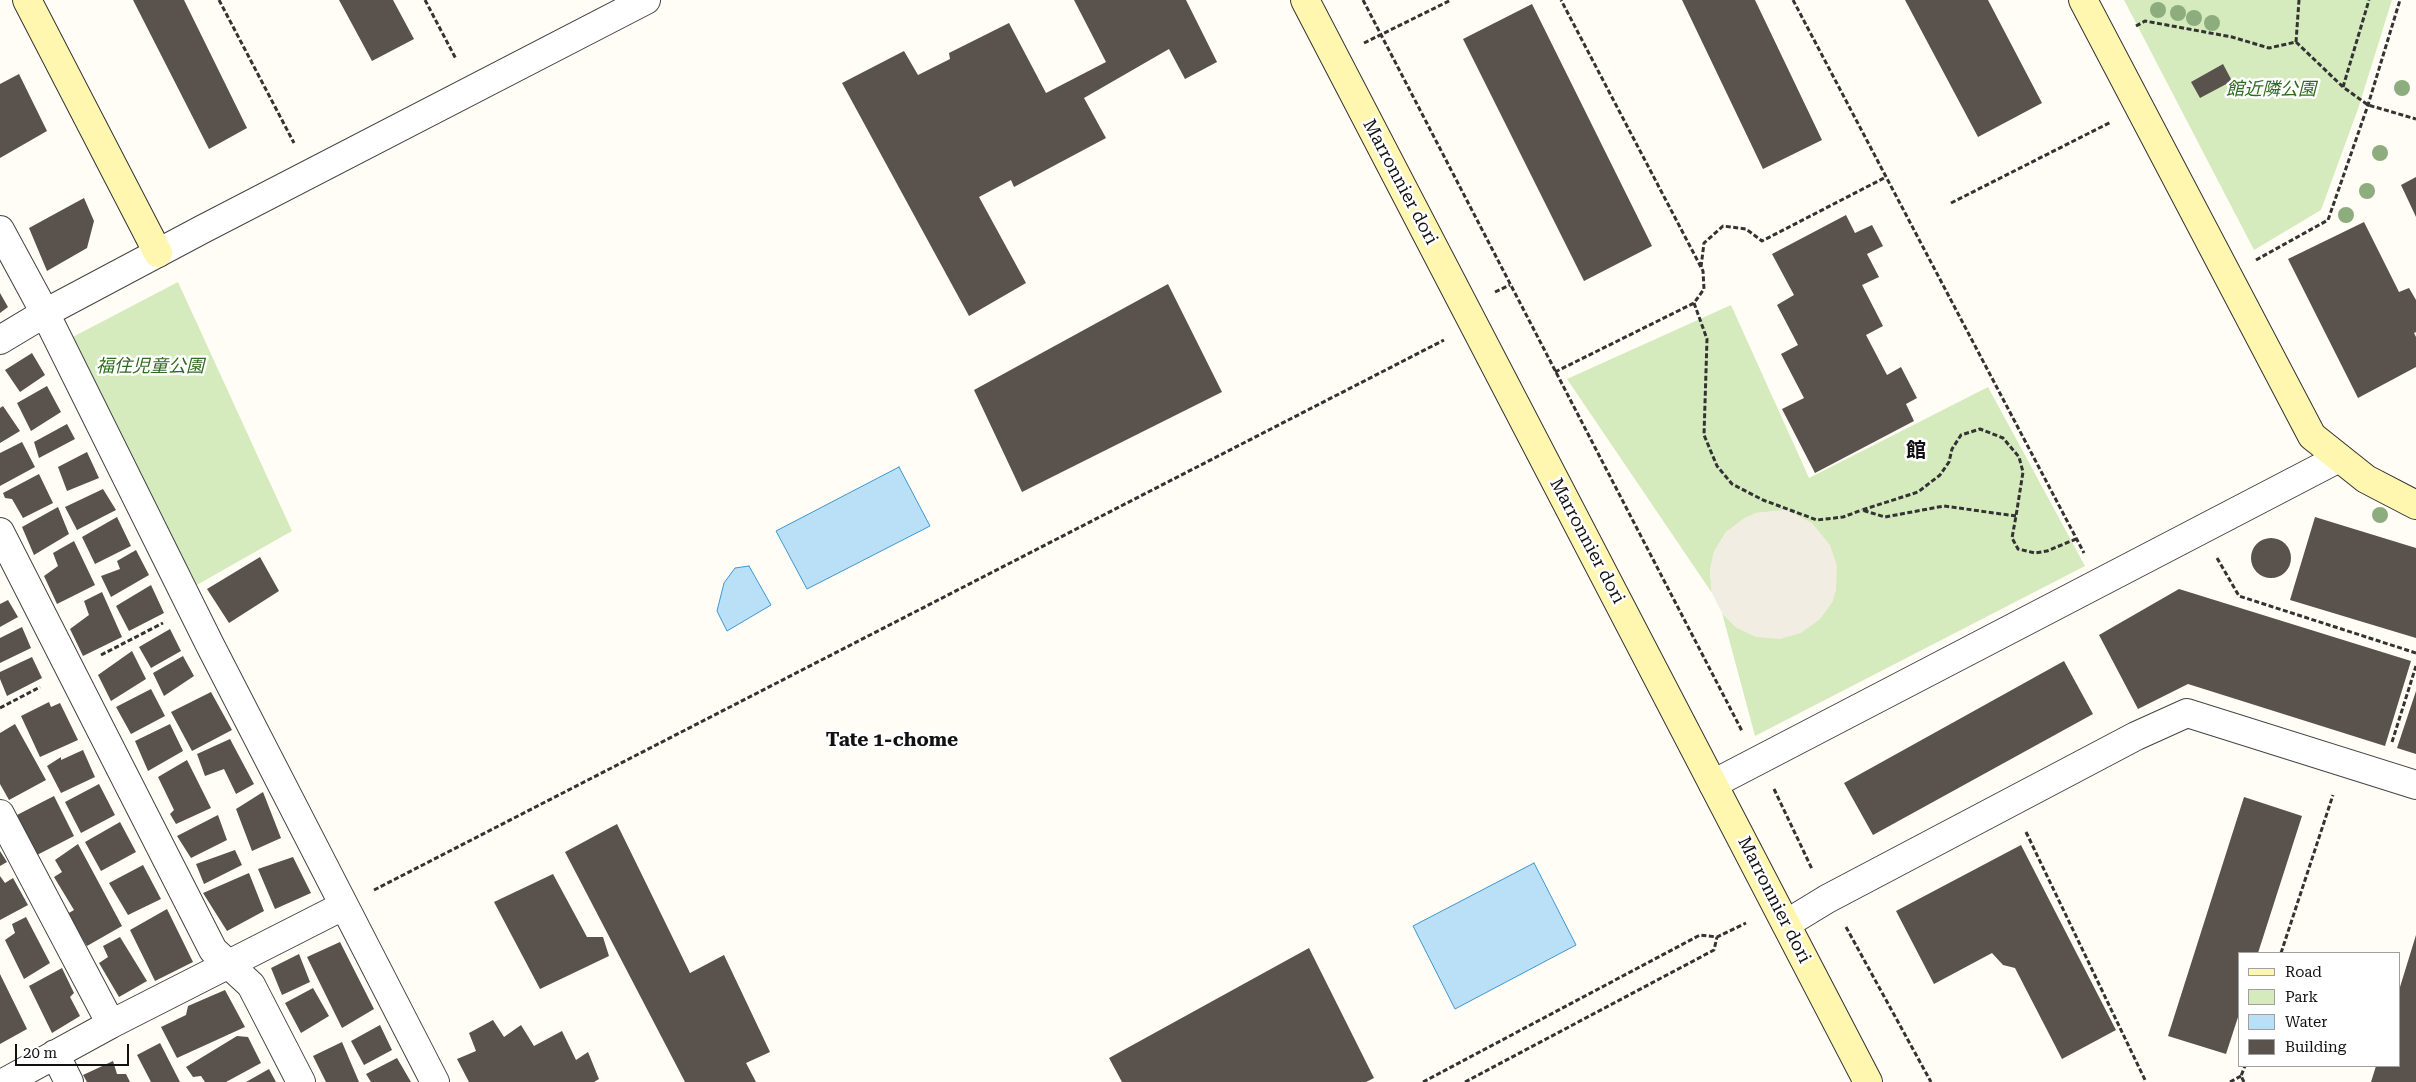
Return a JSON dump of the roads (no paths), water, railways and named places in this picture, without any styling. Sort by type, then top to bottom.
[{"type":"street","points":[[27,0],[158,253]]},
{"type":"street","points":[[0,340],[45,313],[158,253],[646,0]]},
{"type":"street","name":"Marronnier dori","points":[[1305,0],[1868,1082]]},
{"type":"street","points":[[2084,0],[2312,436],[2366,479],[2416,505]]},
{"type":"street","points":[[0,230],[45,313],[343,906],[435,1082]]},
{"type":"street","points":[[1714,784],[2339,458]]},
{"type":"street","points":[[0,532],[213,950],[252,985],[301,1082]]},
{"type":"street","points":[[1786,924],[1827,899],[2101,754],[2186,713],[2416,785]]},
{"type":"street","points":[[0,814],[111,1024]]},
{"type":"street","points":[[5,1082],[111,1024],[343,906]]},
{"type":"street","points":[[55,1054],[69,1082]]},
{"type":"water","points":[[899,467],[930,526],[807,589],[776,531]]},
{"type":"water","points":[[749,566],[771,605],[727,631],[717,611],[724,583],[735,568]]},
{"type":"water","points":[[1534,863],[1576,945],[1455,1009],[1413,926]]},
{"type":"district","name":"館","points":[[1916,451]]},
{"type":"district","name":"Tate 1-chome","points":[[892,740]]},
{"type":"park label","name":"館近隣公園","points":[[2271,90]]},
{"type":"park label","name":"福住児童公園","points":[[150,367]]}]
